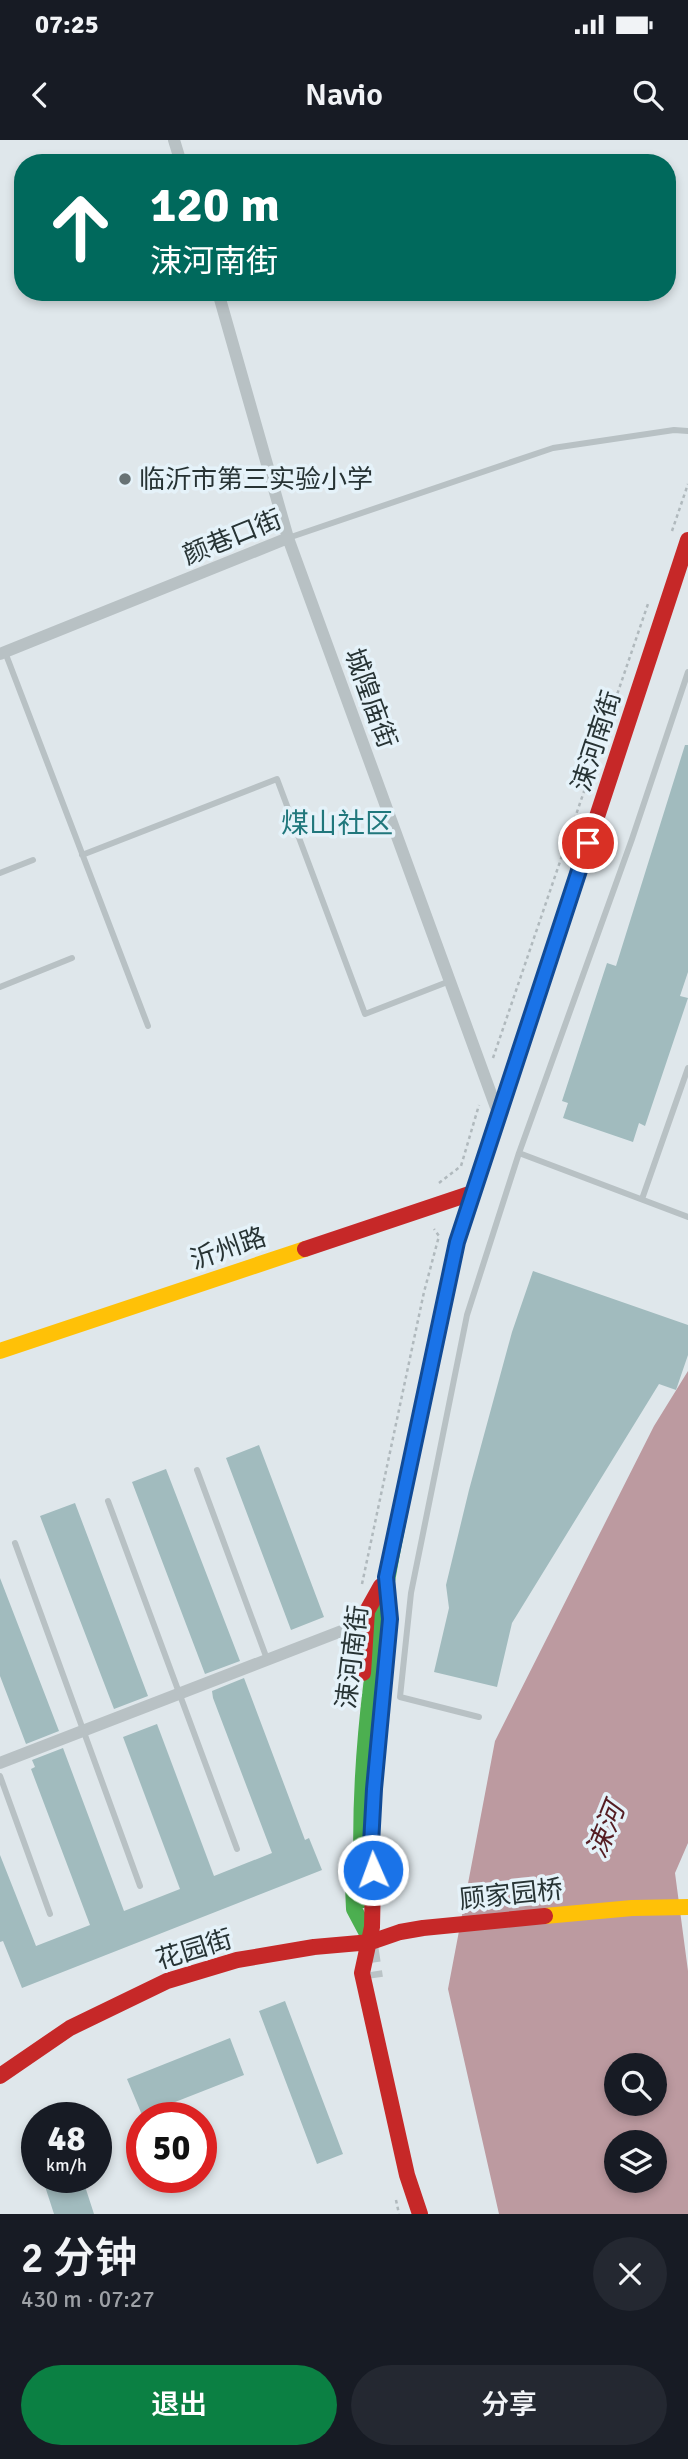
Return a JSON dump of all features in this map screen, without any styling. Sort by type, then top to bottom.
[{"type":"main road","name":"涑河南街","points":[[363,1900],[360,1851],[362,1796],[386,1577],[457,1242],[688,540]]},
{"type":"main road","name":"沂州路","points":[[0,1352],[471,1193]]},
{"type":"main road","points":[[371,1942],[354,1909],[355,1803],[367,1611],[386,1577]]},
{"type":"main road","points":[[386,1577],[390,1619],[374,1789],[371,1844],[374,1904],[371,1942],[362,1973],[407,2175],[422,2214]]},
{"type":"main road","name":"顾家园桥","points":[[423,1928],[632,1908],[688,1907]]},
{"type":"main road","name":"花园街","points":[[0,2076],[70,2028],[167,1981],[237,1959],[314,1947],[371,1942],[400,1932],[423,1928]]},
{"type":"main road","points":[[374,1978],[422,2214]]},
{"type":"street","name":"城隍庙街","points":[[221,301],[288,538],[498,1113]]},
{"type":"street","name":"颜巷口街","points":[[2,653],[288,538]]},
{"type":"street","points":[[0,1763],[356,1625]]},
{"type":"lane","name":"颜巷口街","points":[[288,538],[553,448],[688,430]]},
{"type":"lane","points":[[2,653],[148,1026]]},
{"type":"lane","points":[[479,1717],[400,1697],[411,1593],[467,1315],[519,1153],[632,839],[688,672]]},
{"type":"lane","points":[[82,855],[277,779],[365,1014],[450,981]]},
{"type":"lane","points":[[0,873],[33,860]]},
{"type":"lane","points":[[0,987],[72,958]]},
{"type":"lane","points":[[642,1199],[688,1068]]},
{"type":"lane","points":[[519,1153],[688,1217]]},
{"type":"lane","points":[[197,1470],[267,1659]]},
{"type":"lane","points":[[108,1501],[237,1849]]},
{"type":"lane","points":[[15,1543],[140,1886]]},
{"type":"lane","points":[[0,1776],[50,1914]]},
{"type":"path","points":[[670,537],[688,484]]},
{"type":"path","points":[[439,1183],[461,1166],[486,1080],[652,590]]},
{"type":"path","points":[[362,1584],[424,1292],[439,1237],[435,1229]]},
{"type":"water","name":"涑河","points":[[688,1371],[688,1843],[675,1873],[688,1971],[688,2214],[499,2214],[448,1989],[495,1741],[654,1426]]},
{"type":"building","points":[[685,745],[688,745],[688,972],[680,996],[688,998],[645,1126],[639,1123],[633,1142],[563,1118],[568,1103],[562,1101],[607,963],[616,966]]},
{"type":"building","points":[[533,1271],[688,1325],[688,1355],[676,1390],[659,1384],[512,1623],[497,1687],[434,1672],[449,1608],[446,1585],[469,1490],[512,1332]]},
{"type":"building","points":[[259,1445],[324,1617],[291,1630],[226,1458]]},
{"type":"building","points":[[166,1469],[240,1661],[205,1674],[132,1482]]},
{"type":"building","points":[[75,1503],[148,1696],[114,1709],[40,1516]]},
{"type":"building","points":[[0,1578],[59,1731],[26,1744],[0,1676]]},
{"type":"building","points":[[244,1678],[305,1840],[309,1838],[322,1870],[22,1988],[3,1941],[0,1942],[0,1855],[36,1946],[90,1925],[31,1769],[35,1767],[32,1760],[63,1748],[124,1911],[180,1889],[123,1737],[157,1724],[214,1876],[272,1853],[213,1698],[212,1691]]},
{"type":"building","points":[[285,2001],[343,2154],[317,2164],[259,2011]]},
{"type":"building","points":[[230,2038],[244,2075],[175,2102],[137,2102],[127,2079]]},
{"type":"building","points":[[47,2193],[87,2193],[94,2214],[54,2214]]},
{"type":"tunnel","points":[[369,1945],[374,1978]]},
{"type":"traffic: fast","points":[[363,1900],[362,1792],[371,1683],[409,1469]]},
{"type":"traffic: fast","points":[[353,1886],[354,1909],[371,1941]]},
{"type":"traffic: slow","points":[[409,1469],[457,1242],[487,1151]]},
{"type":"traffic: slow","points":[[0,1351],[305,1249]]},
{"type":"traffic: slow","points":[[545,1916],[632,1908],[688,1907]]},
{"type":"traffic: jam","points":[[487,1151],[688,540]]},
{"type":"traffic: jam","points":[[305,1249],[472,1193]]},
{"type":"traffic: jam","points":[[363,1673],[367,1611],[381,1586]]},
{"type":"traffic: jam","points":[[373,1880],[372,1927],[362,1973],[407,2175],[420,2214]]},
{"type":"traffic: jam","points":[[0,2076],[70,2028],[167,1981],[237,1960],[314,1947],[371,1942],[400,1932],[423,1928],[545,1916]]},
{"type":"place","name":"临沂市第三实验小学","points":[[125,479]]},
{"type":"district","name":"煤山社区","points":[[337,823]]},
{"type":"route","points":[[373,1870],[371,1844],[374,1789],[390,1619],[386,1577],[457,1242],[588,843]]}]
